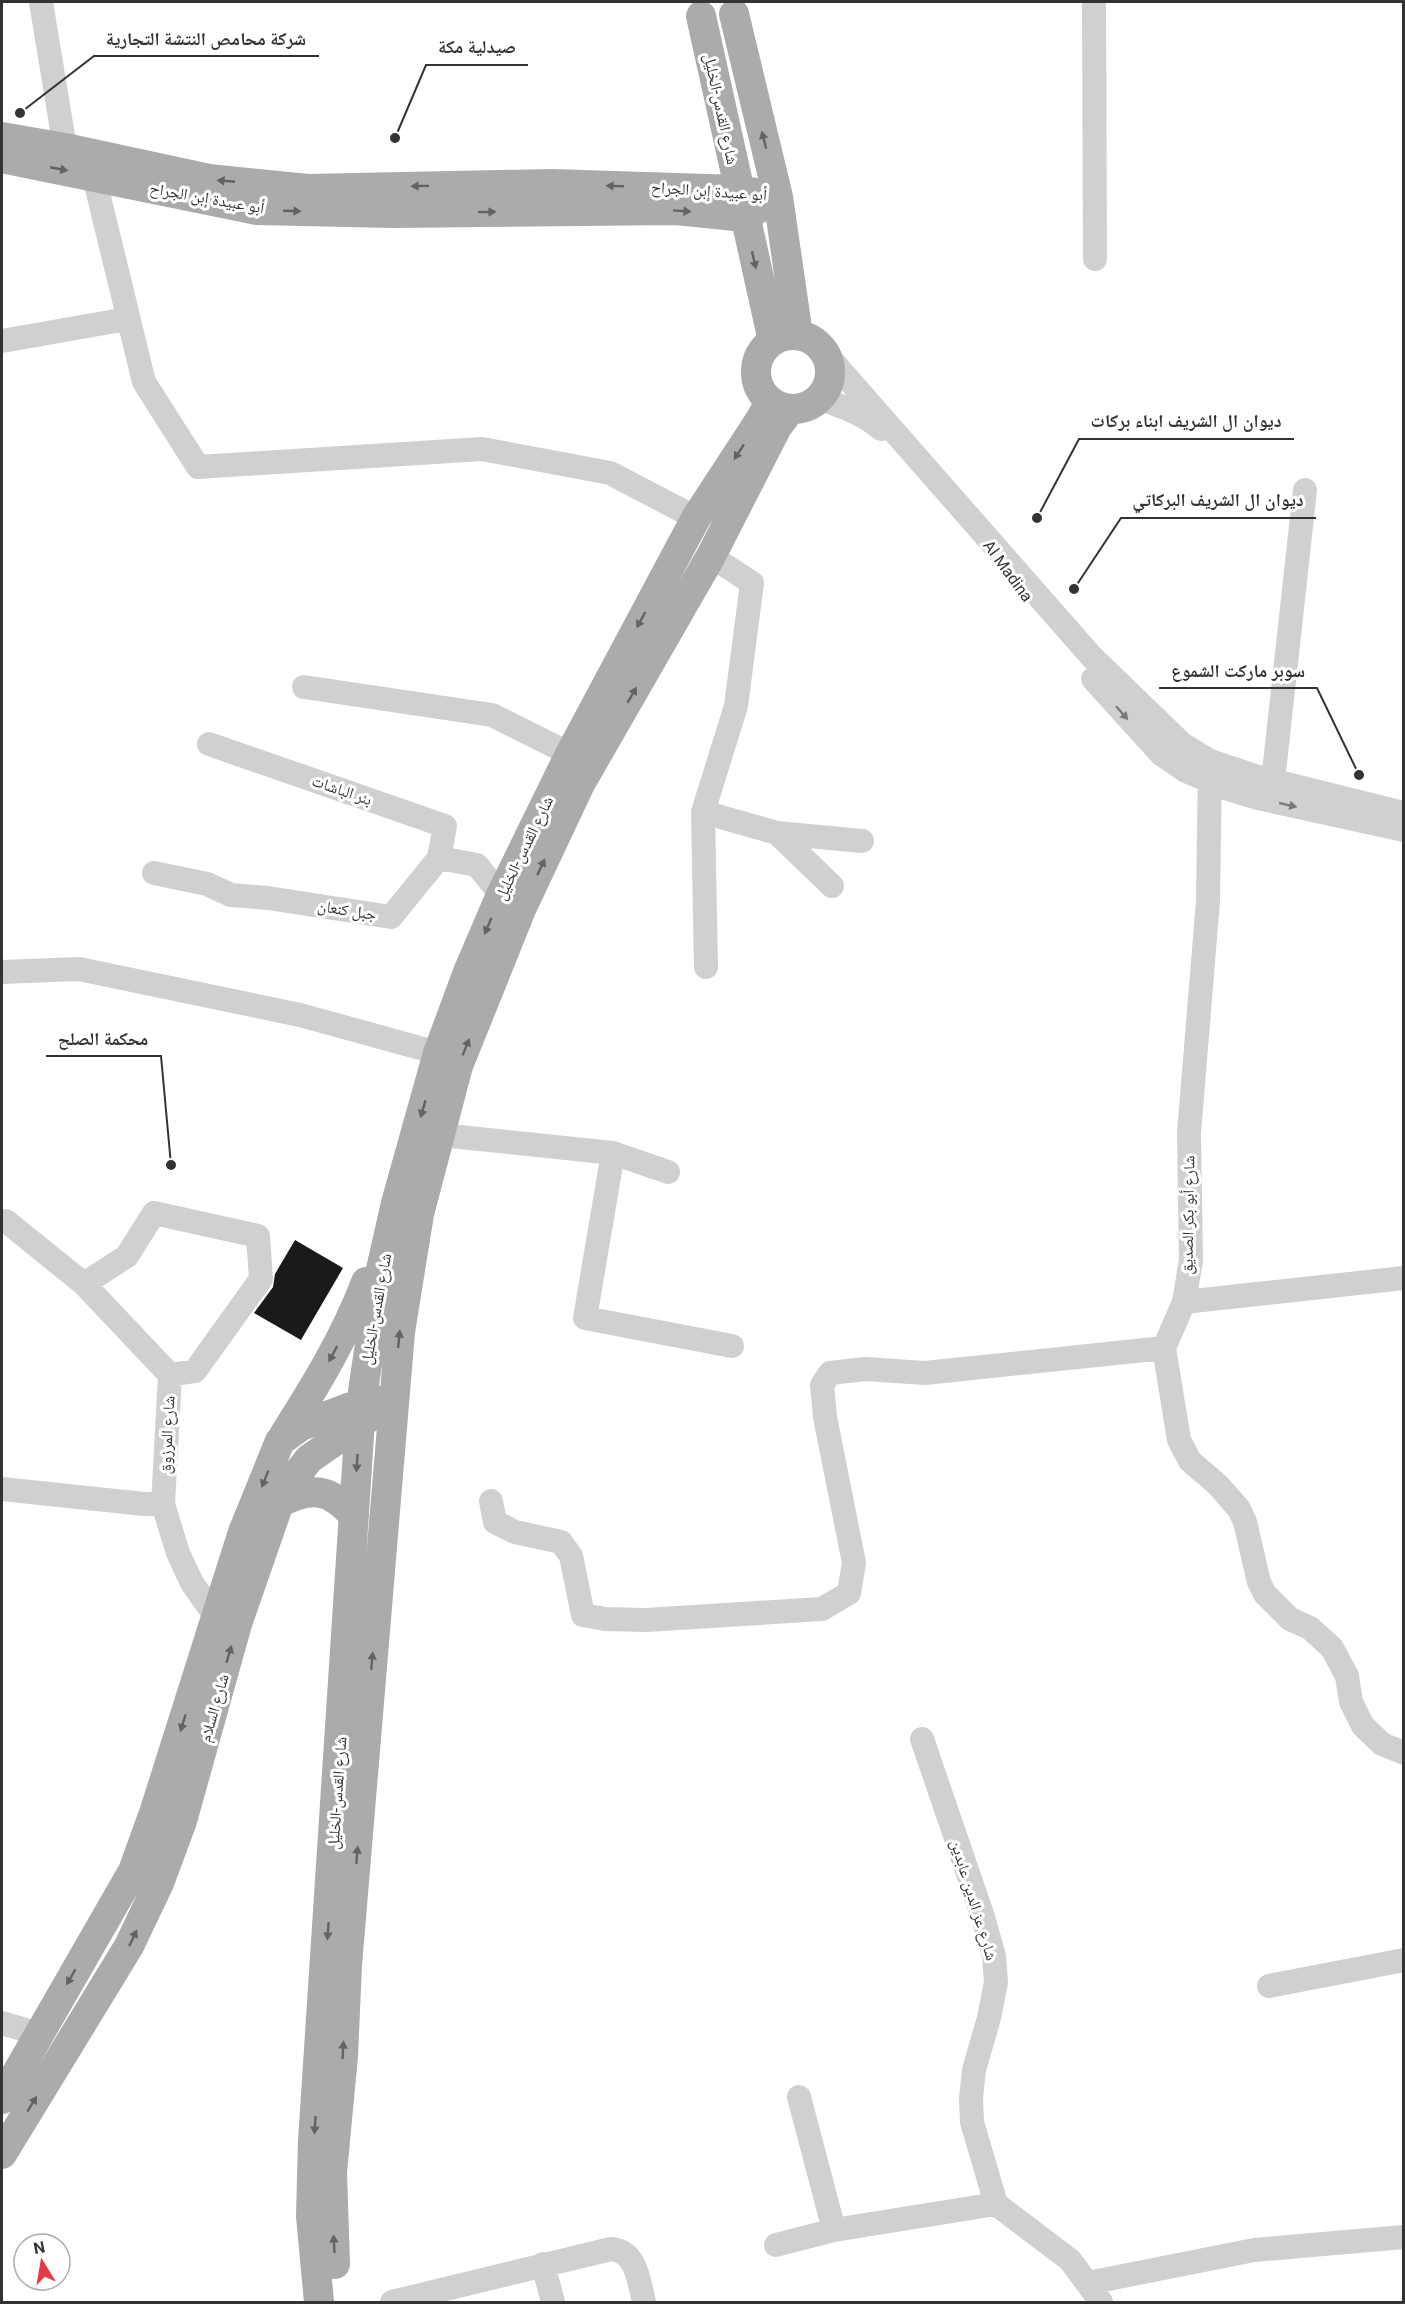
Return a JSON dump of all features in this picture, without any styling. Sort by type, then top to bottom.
[{"type":"main road","points":[[691,9],[712,18],[742,8]]},
{"type":"main road","name":"شارع القدس-الخليل","points":[[742,8],[778,196],[786,338]]},
{"type":"main road","name":"شارع القدس-الخليل","points":[[691,9],[741,203],[786,338]]},
{"type":"main road","name":"أبو عبيدة إبن الجراح","points":[[2,136],[83,159],[209,179],[308,189],[552,184],[741,203],[778,196]]},
{"type":"main road","name":"أبو عبيدة إبن الجراح","points":[[2,158],[83,159]]},
{"type":"main road","points":[[786,338],[810,339],[827,355],[831,367],[830,378],[820,399],[801,409],[780,406],[762,393],[757,382],[756,370],[758,359],[764,349],[786,338]]},
{"type":"main road","name":"شارع القدس-الخليل","points":[[319,2302],[311,2216],[314,2141],[360,1415],[381,1269],[396,1203],[438,1053],[468,972],[501,895],[570,754],[696,518],[760,420],[780,406]]},
{"type":"main road","name":"شارع القدس-الخليل","points":[[339,2302],[333,2223],[333,2154],[343,2056],[346,1965],[400,1332],[419,1214],[458,1066],[527,897],[580,784],[711,556],[777,427],[780,406]]},
{"type":"main road","name":"شارع السلام","points":[[2,2154],[129,1946],[159,1883],[182,1821],[243,1532],[280,1441],[322,1374],[353,1316],[396,1203]]},
{"type":"main road","name":"شارع السلام","points":[[2,2098],[133,1871],[226,1621],[279,1503],[291,1482],[309,1459],[360,1415],[394,1397]]},
{"type":"main road","name":"شارع السلام","points":[[280,1441],[301,1426],[330,1414],[360,1415]]},
{"type":"main road","points":[[279,1503],[298,1493],[316,1491],[333,1496],[343,1503],[354,1516]]},
{"type":"street","points":[[41,2],[144,382],[198,467],[482,449],[610,473],[696,518]]},
{"type":"street","points":[[1094,2],[1095,259]]},
{"type":"street","points":[[2,341],[127,320]]},
{"type":"street","points":[[827,355],[920,462]]},
{"type":"street","points":[[820,399],[845,407],[873,422],[920,462]]},
{"type":"street","name":"Al Madina","points":[[920,462],[982,535],[1062,644],[1161,754],[1186,771],[1210,771],[1274,781],[1404,813]]},
{"type":"street","points":[[1274,781],[1305,490]]},
{"type":"street","points":[[706,967],[703,812],[736,706],[752,583],[711,556]]},
{"type":"street","points":[[304,687],[492,715],[570,754]]},
{"type":"street","name":"بئر الباشات","points":[[208,744],[445,826],[439,858]]},
{"type":"street","name":"Al Madina","points":[[1210,771],[1258,798],[1404,830]]},
{"type":"street","name":"شارع أبو بكر الصديق","points":[[1164,1348],[1184,1302],[1191,1260],[1189,1133],[1208,901],[1210,771]]},
{"type":"street","points":[[703,812],[777,833],[861,841]]},
{"type":"street","points":[[777,833],[832,886]]},
{"type":"street","points":[[439,858],[477,866],[501,895]]},
{"type":"street","name":"جبل كنعان","points":[[154,873],[207,884],[231,895],[268,898],[391,917],[439,858]]},
{"type":"street","points":[[2,972],[79,969],[300,1015],[438,1053]]},
{"type":"street","points":[[441,1135],[613,1153],[668,1172]]},
{"type":"street","points":[[613,1153],[585,1318],[732,1346]]},
{"type":"street","points":[[84,1284],[127,1256],[154,1213],[258,1236],[261,1280],[195,1371],[170,1375]]},
{"type":"street","name":"شارع المرزوق","points":[[2,1221],[6,1221],[84,1284],[170,1375],[163,1504],[178,1553],[192,1583],[226,1621]]},
{"type":"street","points":[[1184,1302],[1404,1278]]},
{"type":"street","points":[[490,1501],[495,1522],[515,1532],[561,1542],[571,1556],[583,1616],[646,1620],[822,1609],[849,1593],[854,1563],[825,1417],[822,1385],[830,1372],[865,1369],[925,1373],[1164,1348],[1179,1440],[1190,1461],[1218,1485],[1239,1509],[1245,1522],[1259,1582],[1265,1594],[1290,1619],[1310,1628],[1332,1648],[1347,1676],[1351,1702],[1363,1726],[1382,1744],[1404,1753]]},
{"type":"street","points":[[2,1489],[163,1504]]},
{"type":"street","name":"شارع عز الدين عابدين","points":[[922,1739],[983,1917],[994,1956],[996,1982],[989,2018],[974,2070],[971,2098],[972,2122],[996,2204]]},
{"type":"street","points":[[1269,1986],[1404,1960]]},
{"type":"street","points":[[2,2023],[39,2034]]},
{"type":"street","points":[[799,2097],[834,2230]]},
{"type":"street","points":[[776,2245],[834,2230],[996,2204],[1070,2260],[1094,2293],[1254,2250],[1404,2237]]},
{"type":"street","points":[[392,2302],[607,2249],[623,2252],[634,2264],[644,2302]]},
{"type":"street","points":[[543,2264],[553,2302]]},
{"type":"building","points":[[295,1240],[343,1268],[301,1340],[254,1313],[273,1287],[275,1274]]},
{"type":"place","name":"شركة محامص النتشة التجارية","points":[[20,113]]},
{"type":"place","name":"صيدلية مكة","points":[[395,138]]},
{"type":"place","name":"ديوان ال الشريف ابناء بركات","points":[[1037,518]]},
{"type":"place","name":"ديوان ال الشريف البركاتي","points":[[1074,589]]},
{"type":"place","name":"سوبر ماركت الشموع","points":[[1359,775]]},
{"type":"place","name":"محكمة الصلح","points":[[171,1165]]}]
